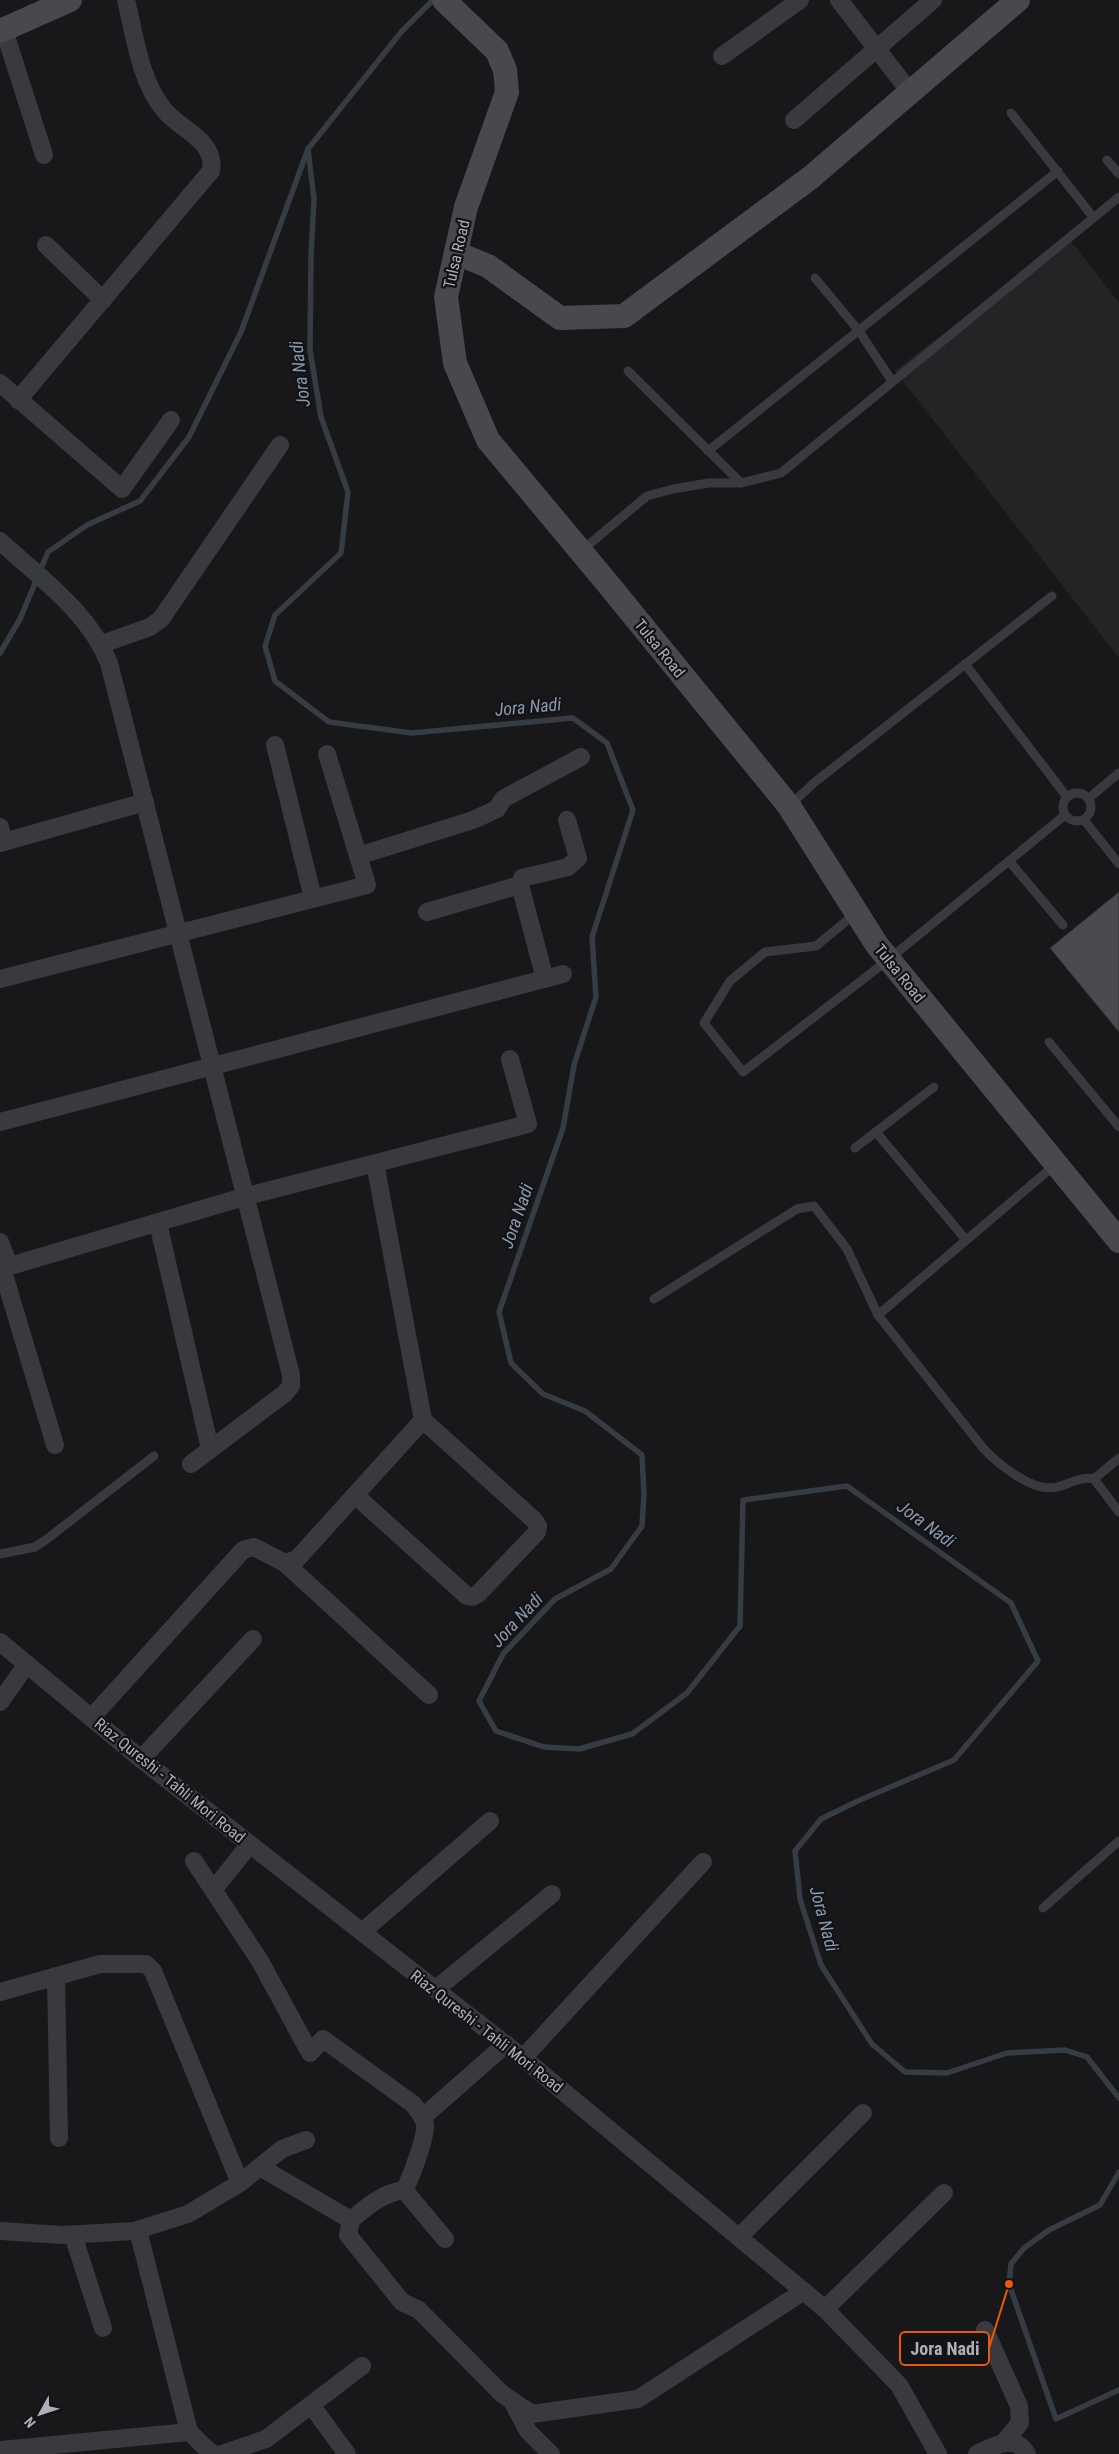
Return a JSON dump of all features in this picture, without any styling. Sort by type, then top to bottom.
[{"type":"street","points":[[44,155],[2,30],[70,0]]},
{"type":"street","points":[[18,400],[212,171],[213,160],[208,147],[165,111],[148,82],[126,0]]},
{"type":"street","points":[[722,56],[800,0]]},
{"type":"street","points":[[839,0],[910,92]]},
{"type":"street","points":[[794,120],[933,0]]},
{"type":"street","points":[[456,253],[488,266],[560,318],[624,316],[810,178],[1018,0]]},
{"type":"street","name":"Tulsa Road","points":[[450,6],[497,51],[505,70],[507,92],[466,207],[446,297],[455,363],[488,440],[789,806],[888,960],[1119,1241]]},
{"type":"street","points":[[46,245],[103,300]]},
{"type":"street","points":[[0,383],[122,489],[171,420]]},
{"type":"street","points":[[102,644],[150,627],[161,619],[280,445]]},
{"type":"street","points":[[0,541],[82,617],[102,644],[110,663],[291,1375],[291,1386],[284,1394],[191,1464]]},
{"type":"street","points":[[274,746],[313,898]]},
{"type":"street","points":[[0,979],[367,884],[327,754]]},
{"type":"street","points":[[358,856],[473,820],[497,809],[503,799],[581,757]]},
{"type":"street","points":[[1,837],[145,802]]},
{"type":"street","points":[[545,979],[520,884],[522,878],[568,867],[578,858],[566,820]]},
{"type":"street","points":[[427,912],[520,884]]},
{"type":"street","points":[[0,1122],[563,974]]},
{"type":"street","points":[[3,1268],[247,1196],[528,1124],[510,1059]]},
{"type":"street","points":[[356,1496],[467,1596],[472,1597],[478,1594],[537,1532],[538,1526],[534,1520],[423,1420],[376,1163]]},
{"type":"street","points":[[158,1223],[210,1449]]},
{"type":"street","points":[[0,1242],[3,1268],[55,1445]]},
{"type":"street","points":[[285,1564],[297,1560],[423,1420]]},
{"type":"street","points":[[92,1717],[243,1550],[254,1546],[285,1564],[429,1695]]},
{"type":"street","points":[[141,1759],[253,1639]]},
{"type":"street","name":"Riaz Qureshi - Tahli Mori Road","points":[[0,1642],[141,1759],[506,2044],[825,2309],[899,2385],[938,2454]]},
{"type":"street","points":[[0,1702],[27,1664]]},
{"type":"street","points":[[362,1932],[490,1821]]},
{"type":"street","points":[[214,1889],[250,1844]]},
{"type":"street","points":[[194,1862],[214,1889],[224,1908],[260,1961],[310,2053],[323,2039],[413,2104],[423,2117],[426,2127],[410,2182],[404,2190],[391,2192],[379,2198],[351,2220],[348,2235],[402,2302],[419,2310],[513,2404],[528,2431],[551,2454]]},
{"type":"street","points":[[523,2058],[703,1862]]},
{"type":"street","points":[[436,1989],[552,1894]]},
{"type":"street","points":[[0,1992],[100,1964],[138,1962],[146,1964],[153,1970],[240,2183]]},
{"type":"street","points":[[56,1976],[59,2138]]},
{"type":"street","points":[[423,2117],[506,2044]]},
{"type":"street","points":[[739,2237],[863,2113]]},
{"type":"street","points":[[0,2231],[73,2235],[138,2230],[188,2214],[240,2183],[282,2150],[306,2140]]},
{"type":"street","points":[[260,2167],[351,2220]]},
{"type":"street","points":[[404,2190],[445,2239]]},
{"type":"street","points":[[825,2309],[944,2193]]},
{"type":"street","points":[[138,2230],[189,2432]]},
{"type":"street","points":[[73,2235],[103,2328]]},
{"type":"street","points":[[513,2404],[532,2414],[638,2399],[804,2291]]},
{"type":"street","points":[[977,2454],[1004,2442],[1020,2423],[1019,2406],[985,2330]]},
{"type":"street","points":[[222,2454],[266,2439],[362,2366]]},
{"type":"street","points":[[311,2405],[347,2454]]},
{"type":"street","points":[[1,2450],[189,2432],[199,2439],[207,2451],[214,2454]]},
{"type":"street","points":[[1004,2442],[1016,2443],[1027,2454]]},
{"type":"lane","points":[[1011,113],[1093,217]]},
{"type":"lane","points":[[1107,160],[1119,174]]},
{"type":"lane","points":[[708,451],[1058,171]]},
{"type":"lane","points":[[581,551],[647,496],[673,489],[709,483],[741,483],[781,473],[1119,197]]},
{"type":"lane","points":[[816,278],[859,331],[892,381]]},
{"type":"lane","points":[[628,371],[741,483]]},
{"type":"lane","points":[[789,806],[815,782],[1052,596]]},
{"type":"lane","points":[[965,664],[1067,797]]},
{"type":"lane","points":[[1089,798],[1119,773]]},
{"type":"lane","points":[[1076,792],[1089,798],[1092,805],[1091,812],[1084,820],[1075,822],[1065,815],[1062,806],[1067,797],[1076,792]]},
{"type":"lane","points":[[857,913],[816,946],[764,952],[730,981],[704,1023],[743,1072],[888,960],[1065,815]]},
{"type":"lane","points":[[1084,820],[1119,864]]},
{"type":"lane","points":[[1010,861],[1063,925]]},
{"type":"lane","points":[[1049,1042],[1119,1127]]},
{"type":"lane","points":[[855,1148],[934,1087]]},
{"type":"lane","points":[[876,1132],[966,1240]]},
{"type":"lane","points":[[878,1315],[1056,1164]]},
{"type":"lane","points":[[654,1299],[797,1210],[814,1206],[847,1248],[878,1315],[983,1448],[1000,1465],[1034,1485],[1051,1488],[1084,1477],[1094,1479],[1119,1512]]},
{"type":"lane","points":[[0,1554],[35,1547],[154,1456]]},
{"type":"lane","points":[[1094,1479],[1119,1458]]},
{"type":"lane","points":[[1043,1908],[1119,1841]]},
{"type":"shaded area","points":[[1068,237],[1119,303],[1119,658],[895,371]]},
{"type":"building","points":[[1119,892],[1119,1032],[1050,948]]},
{"type":"waterway","points":[[0,653],[20,619],[48,552],[87,525],[140,501],[189,437],[241,332],[308,149],[402,31],[433,0]]},
{"type":"waterway","name":"Jora Nadi","points":[[308,149],[314,199],[310,350],[321,417],[348,492],[341,553],[275,615],[265,646],[275,681],[329,722],[412,733],[573,718],[607,743],[633,810],[592,937],[596,997],[574,1065],[563,1128],[499,1312],[511,1363],[543,1394],[585,1411],[642,1455],[644,1495],[642,1526],[611,1569],[555,1599],[503,1654],[479,1701],[496,1731],[544,1747],[579,1749],[632,1734],[687,1693],[740,1626],[743,1500],[847,1486],[1011,1603],[1038,1661],[954,1760],[860,1800],[821,1819],[795,1851],[800,1899],[821,1965],[872,2044],[905,2072],[947,2073],[1007,2053],[1065,2050],[1087,2057],[1119,2098]]},
{"type":"waterway","name":"Jora Nadi","points":[[1119,2172],[1100,2205],[1049,2230],[1024,2248],[1011,2264],[1009,2284],[1056,2419],[1119,2390]]},
{"type":"place","name":"Jora Nadi","points":[[1009,2284]]}]
